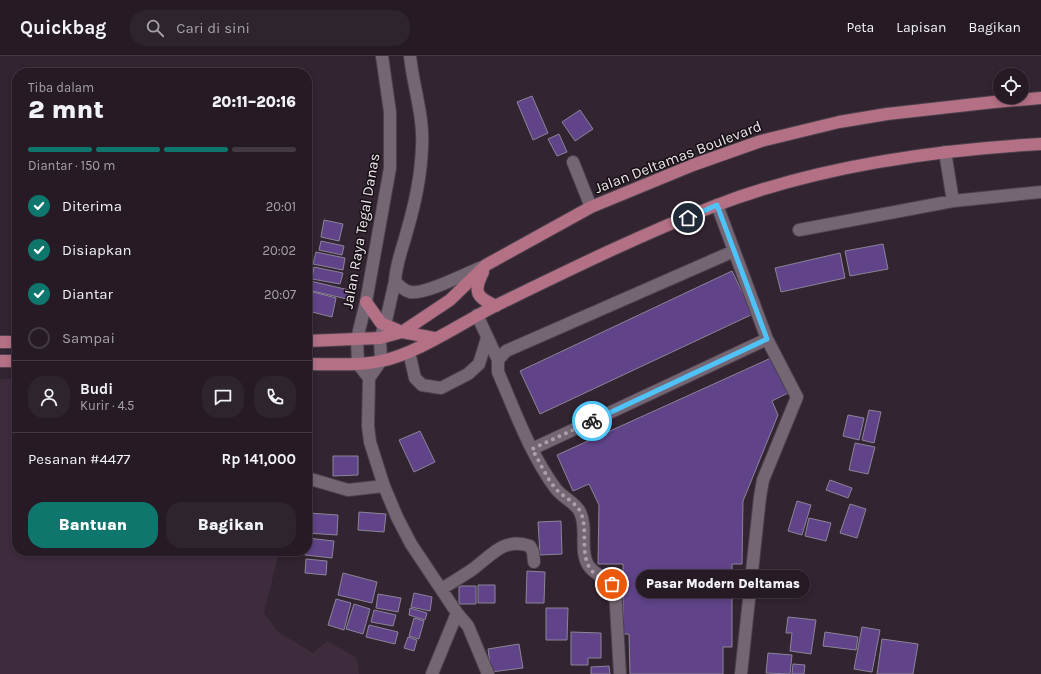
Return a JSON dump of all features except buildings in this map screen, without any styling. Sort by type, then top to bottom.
[{"type":"main road","name":"Jalan Deltamas Boulevard","points":[[312,341],[383,338],[402,332],[450,300],[486,266],[591,207],[693,166],[761,141],[838,122],[895,113],[1041,98]]},
{"type":"main road","points":[[312,364],[358,364],[382,361],[408,352],[496,306],[602,255],[717,205],[792,179],[868,164],[945,152],[1041,144]]},
{"type":"main road","points":[[486,266],[477,283],[477,292],[482,300],[496,306]]},
{"type":"main road","points":[[366,302],[381,323],[402,332],[434,338]]},
{"type":"main road","points":[[0,342],[12,342]]},
{"type":"main road","points":[[0,361],[12,361]]},
{"type":"street","name":"Jalan Raya Tegal Danas","points":[[358,364],[357,339],[366,302],[390,168],[390,112],[382,56]]},
{"type":"street","points":[[410,56],[421,123],[422,146],[418,184],[396,269],[395,281],[385,325],[382,361],[369,378],[368,426],[370,442],[384,486],[411,544],[457,613],[468,626],[488,674]]},
{"type":"street","points":[[945,152],[953,201]]},
{"type":"street","points":[[572,162],[591,207]]},
{"type":"street","points":[[799,230],[953,201],[1041,192]]},
{"type":"street","points":[[717,205],[767,339],[796,395],[797,400],[763,480],[741,674]]},
{"type":"street","points":[[498,360],[506,351],[734,251]]},
{"type":"street","points":[[395,281],[401,288],[409,292],[419,292],[434,288],[486,266]]},
{"type":"street","points":[[477,316],[498,360],[498,372],[532,449],[557,490],[580,511],[583,519],[585,556],[588,564],[594,573],[612,584],[616,589],[620,674]]},
{"type":"street","points":[[408,352],[415,378],[422,385],[441,388],[468,374],[479,364],[487,338]]},
{"type":"street","points":[[532,449],[767,339]]},
{"type":"street","points":[[358,364],[369,378]]},
{"type":"street","points":[[312,479],[348,490],[384,486]]},
{"type":"street","points":[[442,589],[466,574],[497,548],[504,545],[516,543],[530,546],[534,552],[534,562]]},
{"type":"street","points":[[432,674],[457,613]]},
{"type":"shaded area","points":[[0,379],[12,379],[12,556],[278,556],[264,613],[278,632],[313,653],[327,641],[357,658],[359,674],[0,674]]},
{"type":"way so far","points":[[592,421],[532,449],[557,490],[580,511],[583,519],[585,534],[585,556],[588,564],[594,573],[612,584]]},
{"type":"place","name":"Pasar Modern Deltamas","points":[[612,584]]},
{"type":"route","points":[[592,421],[767,339],[717,205],[688,218]]}]
